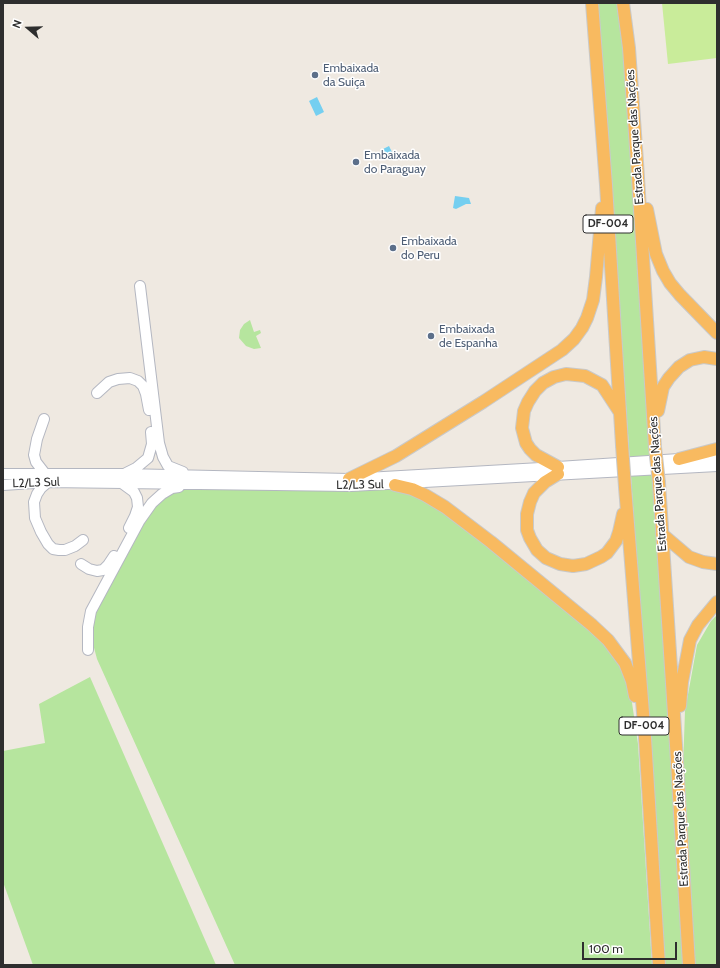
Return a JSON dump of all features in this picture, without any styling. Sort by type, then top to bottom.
[{"type":"highway","name":"DF-004","points":[[592,3],[606,185],[625,492],[645,738],[659,965]]},
{"type":"highway","name":"Estrada Parque das Nações","points":[[623,3],[629,48],[637,162],[676,745],[689,965]]},
{"type":"highway","points":[[637,162],[656,254],[663,271],[670,283],[680,295],[717,333]]},
{"type":"highway","points":[[349,479],[396,456],[470,410],[562,350],[574,339],[587,318],[593,300],[601,212],[606,185]]},
{"type":"highway","points":[[655,444],[659,399],[663,387],[669,378],[679,367],[690,360],[704,357],[717,359]]},
{"type":"highway","points":[[620,414],[602,385],[585,376],[566,374],[554,377],[543,383],[535,391],[524,411],[522,428],[526,443],[536,455],[558,470],[534,493],[528,508],[526,523],[530,538],[537,550],[542,555],[556,562],[573,566],[586,564],[601,558],[616,541],[619,532],[625,492]]},
{"type":"highway","points":[[679,459],[717,449]]},
{"type":"highway","points":[[395,485],[412,489],[445,507],[497,547],[608,640],[625,663],[632,680],[645,738]]},
{"type":"highway","points":[[662,534],[689,557],[702,562],[717,564]]},
{"type":"highway","points":[[676,745],[679,731],[682,682],[688,646],[693,632],[717,602]]},
{"type":"main road","points":[[140,286],[159,443],[163,457],[168,466],[192,480]]},
{"type":"main road","points":[[81,564],[89,569],[97,571],[103,570],[108,565],[135,516],[138,506],[137,498],[134,492],[123,479],[148,458],[152,444],[146,394],[143,386],[138,381],[130,378],[118,379],[109,382],[97,393]]},
{"type":"main road","points":[[44,419],[34,455],[36,462],[47,478],[36,494],[34,502],[35,518],[48,544],[53,548],[65,550],[83,540]]},
{"type":"main road","name":"L2/L3 Sul","points":[[192,480],[351,486],[395,485],[679,459],[717,458]]},
{"type":"main road","name":"L2/L3 Sul","points":[[3,474],[47,478],[192,480],[349,479],[558,470],[717,466]]},
{"type":"main road","name":"L2/L3 Sul","points":[[3,485],[47,478]]},
{"type":"main road","points":[[88,650],[88,627],[91,611],[140,520],[152,503],[162,494],[172,488],[192,480]]},
{"type":"green space","points":[[598,3],[618,3],[628,86],[685,965],[665,965]]},
{"type":"green space","points":[[662,3],[717,3],[717,58],[668,64]]},
{"type":"green space","points":[[250,320],[254,332],[260,330],[261,333],[256,336],[261,348],[254,349],[246,346],[239,338],[240,330],[244,324]]},
{"type":"green space","points":[[395,485],[425,495],[608,640],[622,667],[630,689],[638,744],[652,965],[235,965],[97,659],[92,640],[94,613],[143,517],[172,488]]},
{"type":"green space","points":[[717,615],[717,965],[695,965],[683,768],[685,711],[697,645],[711,621]]},
{"type":"green space","points":[[90,677],[216,965],[33,965],[3,882],[3,751],[45,743],[39,704]]},
{"type":"water","points":[[317,97],[324,112],[316,116],[309,101]]},
{"type":"water","points":[[389,146],[394,156],[387,159],[383,149]]},
{"type":"water","points":[[455,196],[469,198],[471,204],[466,204],[456,209],[453,208]]},
{"type":"place","name":"Embaixada da Suiça","points":[[315,75]]},
{"type":"place","name":"Embaixada do Paraguay","points":[[356,162]]},
{"type":"place","name":"Embaixada do Peru","points":[[393,248]]},
{"type":"place","name":"Embaixada de Espanha","points":[[431,336]]}]
